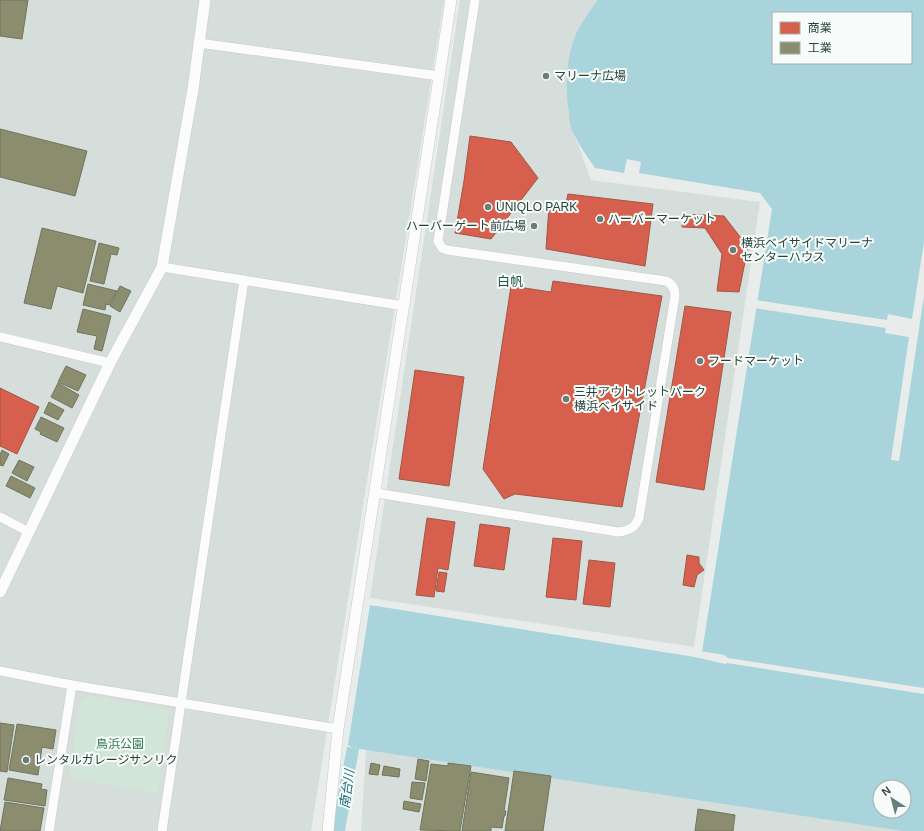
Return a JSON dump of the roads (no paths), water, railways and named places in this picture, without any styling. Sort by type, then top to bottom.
[{"type":"street","points":[[0,592],[110,363],[162,267],[193,89],[205,0]]},
{"type":"street","points":[[328,831],[338,729],[376,493],[451,0]]},
{"type":"street","points":[[376,493],[618,532],[626,532],[633,528],[639,518],[675,296],[674,289],[670,283],[666,281],[447,250],[442,248],[438,241],[475,0]]},
{"type":"street","points":[[199,43],[439,76]]},
{"type":"street","points":[[162,267],[404,306]]},
{"type":"street","points":[[162,831],[244,280]]},
{"type":"street","points":[[0,337],[110,363]]},
{"type":"street","points":[[0,517],[29,532]]},
{"type":"street","points":[[0,671],[182,704],[338,729]]},
{"type":"street","points":[[49,831],[72,685]]},
{"type":"water","points":[[598,0],[924,0],[924,831],[903,831],[353,748],[348,745],[370,605],[701,658],[772,209],[760,193],[639,173],[641,162],[627,159],[624,173],[595,168],[571,128],[569,119],[567,83],[568,63],[576,34]]},
{"type":"water","name":"南台川","points":[[347,747],[359,749],[345,831],[331,831]]},
{"type":"place","name":"マリーナ広場","points":[[546,76]]},
{"type":"place","name":"UNIQLO PARK","points":[[488,207]]},
{"type":"place","name":"ハーバーマーケット","points":[[600,219]]},
{"type":"place","name":"ハーバーゲート前広場","points":[[534,226]]},
{"type":"place","name":"横浜ベイサイドマリーナ センターハウス","points":[[733,250]]},
{"type":"place","name":"フードマーケット","points":[[700,361]]},
{"type":"place","name":"三井アウトレットパーク 横浜ベイサイド","points":[[566,399]]},
{"type":"place","name":"レンタルガレージサンリク","points":[[26,760]]},
{"type":"district","name":"白帆","points":[[510,281]]},
{"type":"park label","name":"鳥浜公園","points":[[120,744]]}]
